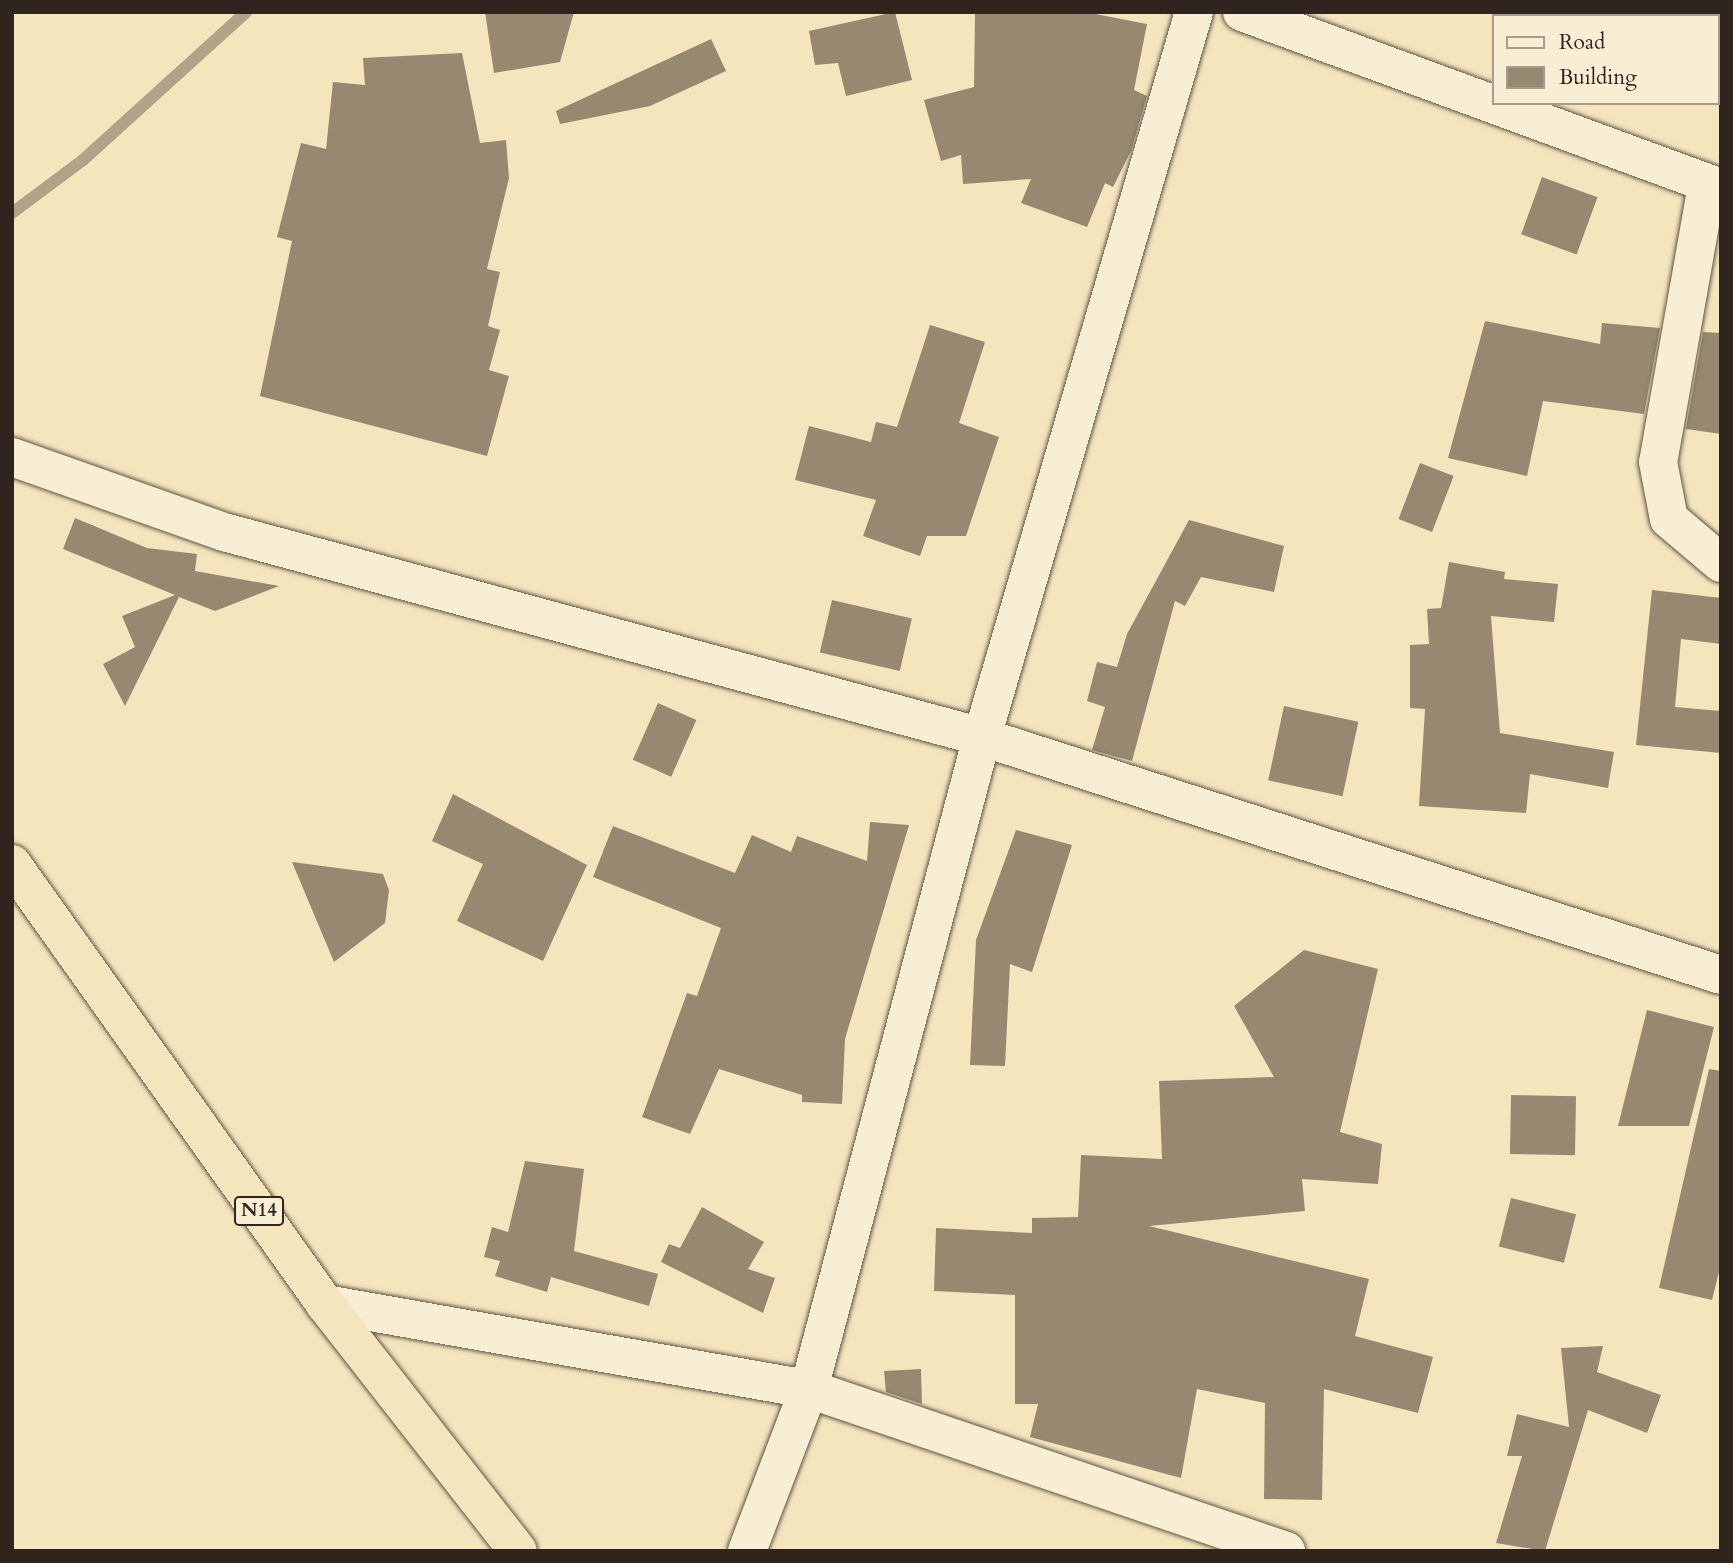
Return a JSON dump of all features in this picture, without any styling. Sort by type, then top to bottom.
[{"type":"highway","name":"N14","points":[[12,864],[325,1304],[518,1551]]},
{"type":"street","points":[[747,1551],[810,1389],[982,737],[1194,12]]},
{"type":"street","points":[[1242,12],[1492,105]]},
{"type":"street","points":[[1493,105],[1714,187],[1658,462],[1670,519],[1721,563]]},
{"type":"street","points":[[12,457],[224,532],[982,737],[1721,975]]},
{"type":"street","points":[[325,1304],[810,1389],[1286,1551]]},
{"type":"building","points":[[485,12],[574,12],[560,62],[494,73]]},
{"type":"building","points":[[895,12],[912,80],[846,96],[838,63],[815,65],[809,31]]},
{"type":"building","points":[[975,12],[1085,12],[1147,24],[1134,90],[1147,96],[1131,151],[1113,187],[1105,183],[1087,227],[1021,203],[1031,179],[963,184],[961,155],[941,161],[924,100],[974,87]]},
{"type":"building","points":[[711,39],[726,71],[650,106],[560,124],[556,111]]},
{"type":"building","points":[[462,53],[480,143],[506,140],[509,178],[487,269],[500,272],[488,326],[500,330],[489,370],[509,376],[487,456],[260,396],[292,241],[277,237],[301,143],[326,149],[333,82],[365,85],[363,58]]},
{"type":"building","points":[[1542,177],[1597,197],[1577,255],[1521,234]]},
{"type":"building","points":[[1485,321],[1600,344],[1602,323],[1660,328],[1644,414],[1543,401],[1527,476],[1448,458]]},
{"type":"building","points":[[930,325],[985,342],[959,423],[999,437],[966,536],[927,536],[920,556],[863,536],[876,500],[795,480],[809,426],[871,442],[876,422],[897,427]]},
{"type":"building","points":[[1703,332],[1721,333],[1721,434],[1686,429]]},
{"type":"building","points":[[1420,463],[1454,476],[1432,532],[1398,519]]},
{"type":"building","points":[[75,518],[147,548],[197,554],[195,571],[279,586],[215,611],[179,597],[125,706],[103,664],[135,647],[122,616],[175,595],[63,549]]},
{"type":"building","points":[[1189,520],[1284,546],[1274,592],[1201,577],[1185,606],[1175,601],[1132,761],[1092,750],[1105,707],[1087,701],[1097,662],[1117,667],[1127,634]]},
{"type":"building","points":[[1449,562],[1505,572],[1504,579],[1558,584],[1554,622],[1491,616],[1500,733],[1614,752],[1608,788],[1530,774],[1526,813],[1419,806],[1425,709],[1410,708],[1410,645],[1429,644],[1427,609],[1441,608]]},
{"type":"building","points":[[1652,590],[1721,598],[1721,644],[1681,639],[1675,707],[1721,711],[1721,753],[1636,745]]},
{"type":"building","points":[[832,600],[912,618],[900,671],[820,653]]},
{"type":"building","points":[[658,703],[696,720],[671,777],[633,760]]},
{"type":"building","points":[[1284,706],[1358,722],[1343,796],[1268,780]]},
{"type":"building","points":[[453,794],[587,865],[543,961],[457,921],[483,864],[432,841]]},
{"type":"building","points":[[870,822],[909,825],[845,1039],[842,1104],[802,1102],[802,1095],[719,1069],[690,1134],[642,1117],[687,993],[697,996],[721,928],[593,877],[613,826],[735,873],[752,835],[791,852],[797,836],[867,861]]},
{"type":"building","points":[[1016,830],[1072,845],[1032,972],[1010,964],[1005,1066],[970,1065],[976,940]]},
{"type":"building","points":[[292,862],[383,874],[389,890],[385,923],[334,962]]},
{"type":"building","points":[[1304,950],[1378,969],[1340,1132],[1382,1144],[1378,1184],[1302,1179],[1305,1211],[1149,1226],[1369,1279],[1355,1336],[1433,1357],[1418,1413],[1324,1389],[1322,1500],[1264,1499],[1265,1403],[1197,1389],[1181,1478],[1030,1437],[1038,1404],[1015,1404],[1015,1295],[934,1291],[936,1228],[1032,1233],[1032,1218],[1078,1217],[1081,1155],[1162,1159],[1159,1081],[1274,1077],[1234,1006]]},
{"type":"building","points":[[1647,1010],[1714,1027],[1689,1126],[1618,1126]]},
{"type":"building","points":[[1709,1069],[1721,1071],[1721,1264],[1712,1300],[1659,1288]]},
{"type":"building","points":[[1511,1095],[1576,1096],[1575,1155],[1510,1154]]},
{"type":"building","points":[[525,1161],[584,1169],[574,1251],[658,1274],[649,1306],[551,1277],[547,1292],[495,1276],[500,1261],[484,1257],[492,1227],[508,1232]]},
{"type":"building","points":[[1511,1198],[1576,1214],[1564,1263],[1499,1247]]},
{"type":"building","points":[[702,1207],[764,1242],[748,1269],[775,1278],[763,1313],[661,1262],[669,1244],[680,1248]]},
{"type":"building","points":[[1603,1346],[1597,1372],[1661,1395],[1647,1433],[1588,1410],[1545,1551],[1496,1543],[1522,1456],[1507,1456],[1517,1414],[1569,1427],[1561,1348]]},
{"type":"building","points":[[921,1369],[922,1404],[886,1392],[884,1371]]},
{"type":"waterway","points":[[12,213],[83,160],[246,12]]}]
